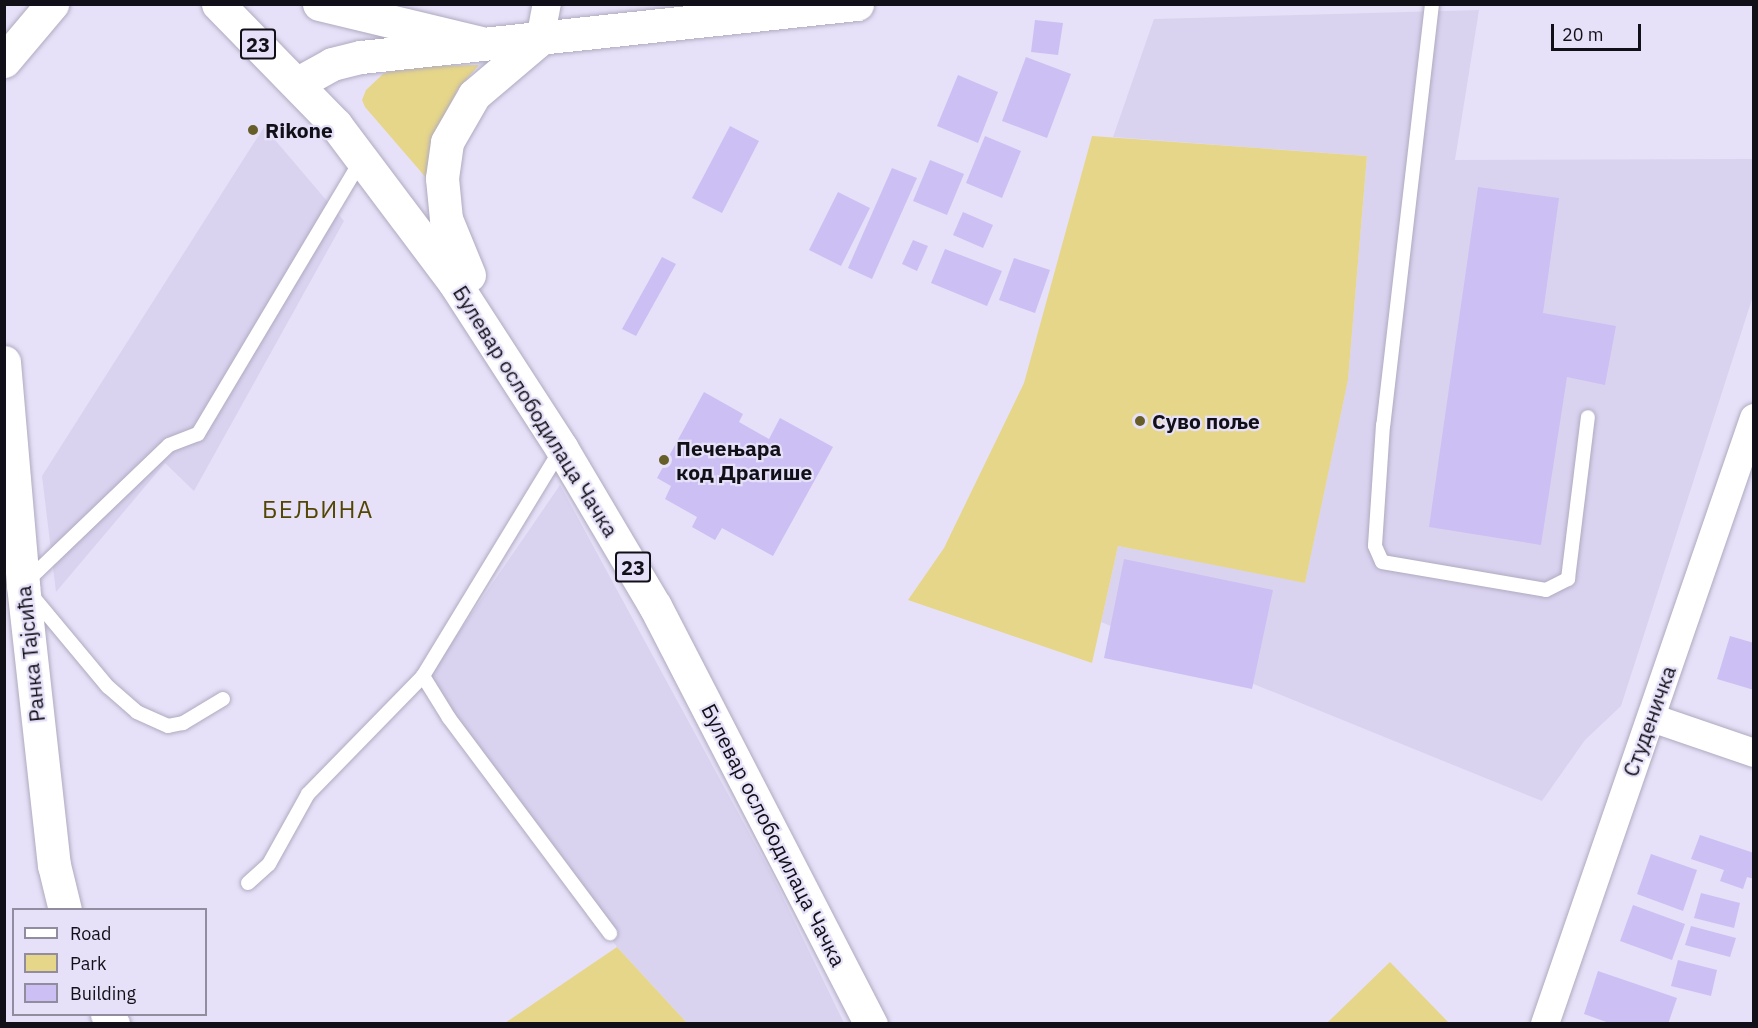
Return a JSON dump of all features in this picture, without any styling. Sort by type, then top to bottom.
[{"type":"main road","points":[[4,61],[52,4]]},
{"type":"main road","name":"Булевар ослободилаца Чачка","points":[[218,4],[298,82],[363,157],[483,328],[561,449],[655,606],[871,1023]]},
{"type":"main road","points":[[319,4],[481,43]]},
{"type":"main road","points":[[298,82],[345,60],[481,43],[540,39],[857,4]]},
{"type":"main road","points":[[483,328],[474,288],[446,219],[442,178],[447,142],[474,95],[540,39]]},
{"type":"main road","name":"Ранка Тајсића","points":[[4,362],[23,585],[54,865],[65,908]]},
{"type":"street","points":[[540,39],[547,4]]},
{"type":"street","name":"Студеничка","points":[[1545,1023],[1613,820],[1742,491],[1754,418]]},
{"type":"street","points":[[1652,718],[1754,753]]},
{"type":"lane","points":[[1432,4],[1383,425],[1375,546],[1382,562],[1546,590],[1568,579],[1588,417]]},
{"type":"lane","points":[[223,699],[183,723],[168,726],[137,712],[108,687],[23,585],[169,445],[198,434],[363,157]]},
{"type":"lane","points":[[248,883],[269,864],[308,794],[423,676],[561,449]]},
{"type":"lane","points":[[423,676],[449,718],[610,933]]},
{"type":"shaded area","points":[[1479,10],[1455,160],[1753,159],[1753,296],[1621,706],[1585,740],[1542,801],[1101,622],[1118,546],[1305,582],[1348,379],[1367,156],[1113,137],[1154,19]]},
{"type":"shaded area","points":[[264,127],[344,221],[194,491],[165,463],[56,592],[42,476]]},
{"type":"shaded area","points":[[560,485],[772,875],[844,1023],[687,1023],[617,947],[424,683]]},
{"type":"green space","points":[[479,65],[458,89],[445,115],[428,180],[365,107],[362,100],[366,90],[383,74],[402,67]]},
{"type":"green space","points":[[1092,136],[1367,156],[1348,380],[1305,583],[1118,546],[1092,663],[908,600],[944,548],[1024,383]]},
{"type":"green space","points":[[617,947],[687,1023],[505,1023]]},
{"type":"green space","points":[[1390,962],[1449,1023],[1327,1023]]},
{"type":"building","points":[[1035,20],[1063,23],[1058,55],[1031,52]]},
{"type":"building","points":[[1026,57],[1071,74],[1047,138],[1002,121]]},
{"type":"building","points":[[958,75],[998,92],[978,143],[937,126]]},
{"type":"building","points":[[730,126],[759,141],[722,213],[692,198]]},
{"type":"building","points":[[985,136],[1021,151],[1002,198],[966,183]]},
{"type":"building","points":[[930,160],[964,174],[947,215],[913,201]]},
{"type":"building","points":[[892,168],[917,178],[872,279],[848,268]]},
{"type":"building","points":[[1478,187],[1559,198],[1543,313],[1616,326],[1605,385],[1567,377],[1541,545],[1429,527]]},
{"type":"building","points":[[838,192],[870,208],[841,266],[809,250]]},
{"type":"building","points":[[963,212],[993,225],[983,248],[953,235]]},
{"type":"building","points":[[913,240],[928,246],[917,271],[902,264]]},
{"type":"building","points":[[945,249],[1002,271],[987,306],[931,283]]},
{"type":"building","points":[[662,257],[676,264],[636,336],[622,329]]},
{"type":"building","points":[[1014,258],[1050,270],[1035,313],[999,300]]},
{"type":"building","points":[[704,392],[743,414],[739,422],[769,439],[780,418],[833,447],[773,556],[722,528],[715,540],[692,527],[697,517],[665,499],[671,486],[657,478]]},
{"type":"building","points":[[1124,559],[1273,590],[1252,689],[1104,658]]},
{"type":"building","points":[[1730,636],[1754,643],[1754,690],[1717,679]]},
{"type":"building","points":[[1700,835],[1754,853],[1754,879],[1747,877],[1743,889],[1720,881],[1724,870],[1691,859]]},
{"type":"building","points":[[1651,854],[1697,870],[1683,911],[1637,894]]},
{"type":"building","points":[[1701,893],[1740,903],[1734,928],[1694,918]]},
{"type":"building","points":[[1633,905],[1685,924],[1672,960],[1620,941]]},
{"type":"building","points":[[1691,926],[1736,938],[1730,957],[1685,945]]},
{"type":"building","points":[[1678,960],[1717,970],[1711,996],[1671,986]]},
{"type":"building","points":[[1598,971],[1677,998],[1668,1024],[1612,1024],[1584,1014]]},
{"type":"place","name":"Rikone","points":[[253,130]]},
{"type":"place","name":"Суво поље","points":[[1140,421]]},
{"type":"place","name":"Печењара код Драгише","points":[[664,460]]},
{"type":"district","name":"БЕЉИНА","points":[[318,510]]}]
